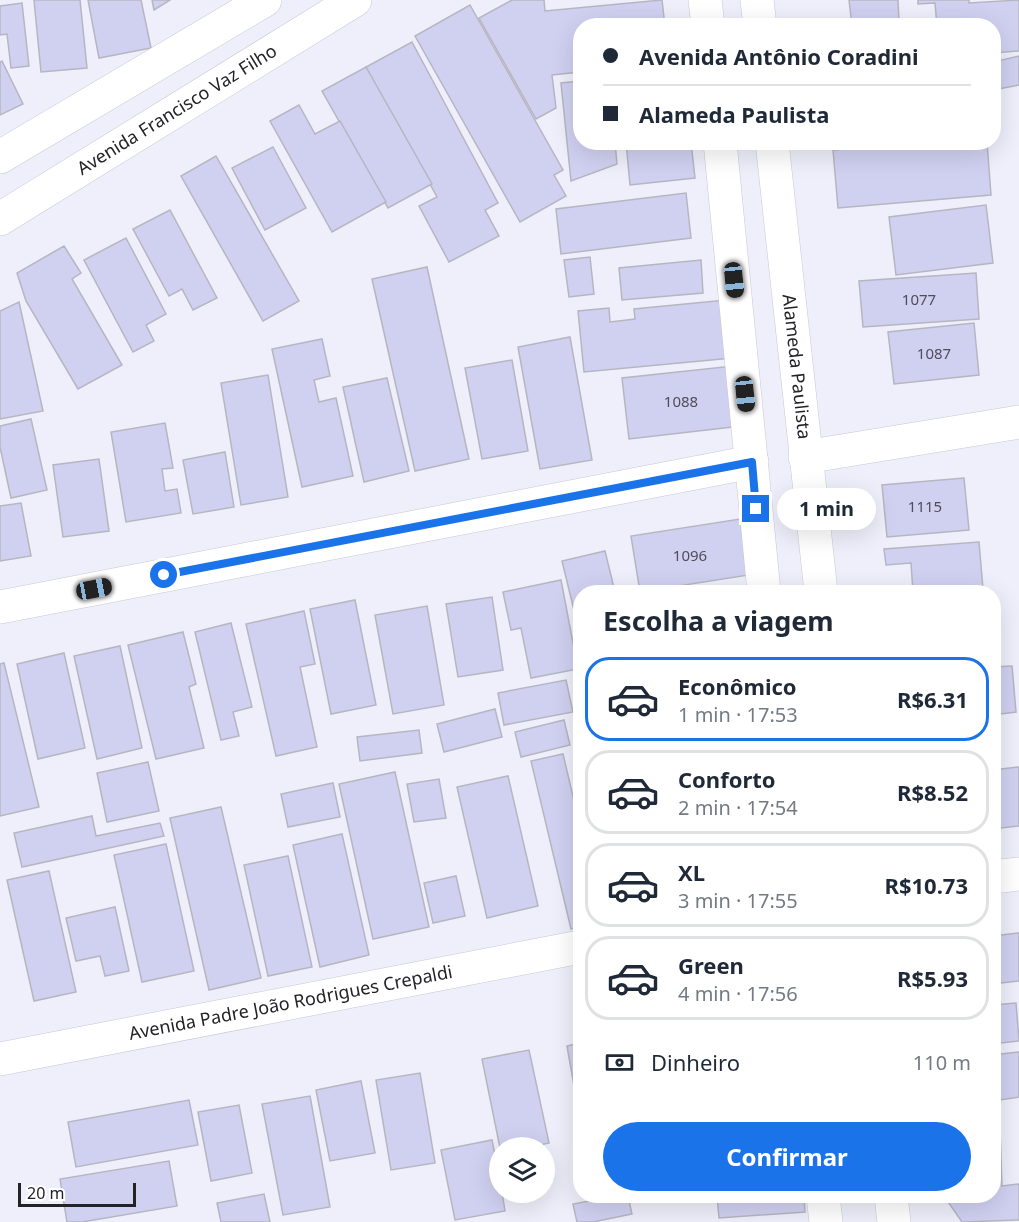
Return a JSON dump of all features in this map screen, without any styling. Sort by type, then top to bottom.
[{"type":"main road","points":[[0,157],[231,10],[265,0]]},
{"type":"main road","name":"Avenida Francisco Vaz Filho","points":[[0,219],[355,0]]},
{"type":"main road","points":[[705,0],[707,18]]},
{"type":"main road","points":[[757,0],[759,18]]},
{"type":"main road","points":[[721,150],[763,585]]},
{"type":"main road","name":"Alameda Paulista","points":[[773,150],[820,585]]},
{"type":"main road","points":[[805,457],[1019,422]]},
{"type":"main road","points":[[0,607],[752,462]]},
{"type":"main road","points":[[1001,876],[1019,874]]},
{"type":"main road","name":"Avenida Padre João Rodrigues Crepaldi","points":[[0,1059],[573,948]]},
{"type":"main road","points":[[824,1203],[826,1222]]},
{"type":"main road","points":[[892,1203],[894,1222]]},
{"type":"building","points":[[34,0],[80,0],[87,68],[41,72]]},
{"type":"building","points":[[88,0],[141,0],[151,48],[99,58]]},
{"type":"building","points":[[152,0],[170,0],[154,10]]},
{"type":"building","points":[[512,0],[544,0],[545,11],[662,0],[664,18],[573,18],[573,73],[552,75],[556,108],[536,119],[479,18]]},
{"type":"building","points":[[849,0],[898,0],[899,18],[851,18]]},
{"type":"building","points":[[918,0],[969,0],[969,3],[1019,0],[1019,51],[1001,52],[1001,18],[936,18],[935,3],[918,4]]},
{"type":"building","points":[[22,3],[29,66],[11,68],[7,34],[0,35],[0,6]]},
{"type":"building","points":[[470,5],[563,170],[554,175],[566,196],[520,222],[415,36]]},
{"type":"building","points":[[412,42],[498,203],[485,210],[499,236],[449,262],[419,206],[437,197],[366,67]]},
{"type":"building","points":[[1019,56],[1019,85],[1001,88],[1001,60]]},
{"type":"building","points":[[2,61],[23,104],[0,115],[0,62]]},
{"type":"building","points":[[366,67],[432,184],[388,208],[322,91]]},
{"type":"building","points":[[573,82],[573,150],[616,150],[617,164],[571,181],[561,83]]},
{"type":"building","points":[[299,105],[315,134],[340,121],[386,202],[332,232],[270,121]]},
{"type":"building","points":[[273,147],[306,208],[265,230],[232,168]]},
{"type":"building","points":[[627,150],[692,150],[695,178],[630,185]]},
{"type":"building","points":[[833,150],[988,150],[991,195],[838,208]]},
{"type":"building","points":[[216,156],[299,301],[263,321],[181,176]]},
{"type":"building","points":[[686,193],[691,238],[561,254],[556,209]]},
{"type":"building","points":[[986,205],[993,263],[896,275],[889,217]]},
{"type":"building","points":[[170,210],[217,298],[193,310],[182,289],[169,296],[133,229]]},
{"type":"building","points":[[126,238],[166,314],[146,325],[154,341],[133,352],[84,260]]},
{"type":"building","points":[[64,246],[81,273],[72,279],[122,365],[78,389],[26,301],[17,273]]},
{"type":"building","points":[[590,257],[594,294],[569,297],[564,260]]},
{"type":"building","points":[[701,260],[703,293],[622,300],[619,268]]},
{"type":"building","points":[[427,267],[469,459],[415,471],[372,279]]},
{"type":"building","points":[[976,273],[979,319],[863,327],[859,281]]},
{"type":"building","points":[[726,300],[732,358],[584,372],[578,311],[609,308],[610,322],[635,319],[634,309]]},
{"type":"building","points":[[19,302],[43,411],[0,419],[0,311]]},
{"type":"building","points":[[974,323],[979,375],[894,384],[888,332]]},
{"type":"building","points":[[570,337],[592,460],[540,469],[518,347]]},
{"type":"building","points":[[322,339],[330,376],[314,380],[319,402],[336,398],[353,476],[302,487],[272,349]]},
{"type":"building","points":[[512,360],[528,451],[482,459],[465,368]]},
{"type":"building","points":[[733,366],[741,426],[629,439],[622,378]]},
{"type":"building","points":[[268,375],[288,497],[241,505],[221,383]]},
{"type":"building","points":[[387,378],[409,471],[364,482],[343,387]]},
{"type":"building","points":[[31,419],[47,490],[11,498],[0,447],[0,426]]},
{"type":"building","points":[[165,423],[173,468],[162,469],[165,491],[177,489],[181,513],[126,522],[111,432]]},
{"type":"building","points":[[225,452],[234,507],[193,514],[183,460]]},
{"type":"building","points":[[99,459],[109,531],[63,537],[53,465]]},
{"type":"building","points":[[964,478],[969,530],[887,537],[882,485]]},
{"type":"building","points":[[21,503],[31,556],[0,561],[0,506]]},
{"type":"building","points":[[740,519],[749,575],[685,585],[639,585],[631,536]]},
{"type":"building","points":[[979,542],[983,585],[913,585],[911,563],[886,565],[884,549]]},
{"type":"building","points":[[605,551],[613,585],[573,585],[573,606],[562,561]]},
{"type":"building","points":[[561,580],[573,643],[573,670],[531,678],[521,628],[511,630],[503,592]]},
{"type":"building","points":[[492,597],[503,670],[458,677],[446,604]]},
{"type":"building","points":[[355,600],[376,705],[331,714],[310,609]]},
{"type":"building","points":[[427,606],[444,705],[393,714],[375,615]]},
{"type":"building","points":[[304,611],[315,664],[300,667],[317,747],[276,756],[246,624]]},
{"type":"building","points":[[231,623],[252,707],[233,712],[239,736],[221,740],[195,632]]},
{"type":"building","points":[[183,632],[196,684],[189,687],[204,748],[156,759],[128,645]]},
{"type":"building","points":[[120,646],[142,748],[97,759],[74,656]]},
{"type":"building","points":[[64,653],[85,748],[38,759],[17,664]]},
{"type":"building","points":[[4,663],[39,807],[0,816],[0,664]]},
{"type":"building","points":[[1012,666],[1016,712],[1001,714],[1001,667]]},
{"type":"building","points":[[566,680],[573,712],[504,725],[498,693]]},
{"type":"building","points":[[495,709],[502,737],[444,752],[437,724]]},
{"type":"building","points":[[564,720],[570,745],[521,757],[515,732]]},
{"type":"building","points":[[419,730],[422,753],[360,761],[357,737]]},
{"type":"building","points":[[563,754],[573,796],[573,928],[571,929],[531,761]]},
{"type":"building","points":[[148,762],[159,811],[107,822],[97,773]]},
{"type":"building","points":[[1019,767],[1019,826],[1001,828],[1001,769]]},
{"type":"building","points":[[395,772],[429,927],[373,939],[339,784]]},
{"type":"building","points":[[508,776],[538,906],[487,918],[457,787]]},
{"type":"building","points":[[439,779],[446,818],[414,822],[407,784]]},
{"type":"building","points":[[333,783],[340,817],[288,827],[281,794]]},
{"type":"building","points":[[221,807],[261,978],[209,990],[170,818]]},
{"type":"building","points":[[92,816],[96,836],[160,823],[164,836],[22,867],[14,833]]},
{"type":"building","points":[[342,834],[369,955],[320,967],[293,845]]},
{"type":"building","points":[[166,844],[194,971],[142,982],[114,855]]},
{"type":"building","points":[[288,856],[312,967],[268,976],[244,865]]},
{"type":"building","points":[[49,871],[76,992],[34,1001],[7,880]]},
{"type":"building","points":[[456,876],[465,916],[433,923],[424,883]]},
{"type":"building","points":[[115,907],[129,971],[105,976],[100,956],[76,961],[66,918]]},
{"type":"building","points":[[1019,933],[1019,981],[1001,983],[1001,935]]},
{"type":"building","points":[[1016,1003],[1019,1041],[1001,1043],[1001,1004]]},
{"type":"building","points":[[573,1045],[573,1080],[567,1046]]},
{"type":"building","points":[[529,1050],[548,1137],[498,1137],[482,1059]]},
{"type":"building","points":[[1019,1052],[1019,1097],[1001,1100],[1001,1054]]},
{"type":"building","points":[[420,1073],[435,1163],[391,1170],[376,1080]]},
{"type":"building","points":[[361,1081],[375,1153],[330,1161],[316,1090]]},
{"type":"building","points":[[310,1096],[330,1207],[283,1215],[262,1104]]},
{"type":"building","points":[[189,1100],[198,1145],[76,1167],[68,1122]]},
{"type":"building","points":[[239,1105],[252,1173],[211,1181],[198,1112]]},
{"type":"building","points":[[489,1141],[489,1203],[504,1203],[505,1211],[455,1220],[441,1150]]},
{"type":"building","points":[[1001,1158],[1002,1186],[1019,1184],[1019,1220],[962,1222],[949,1203],[1001,1203]]},
{"type":"building","points":[[169,1161],[177,1206],[82,1222],[67,1222],[60,1179]]},
{"type":"building","points":[[264,1194],[270,1222],[221,1222],[217,1203]]},
{"type":"building","points":[[630,1203],[632,1214],[593,1222],[577,1222],[573,1204]]},
{"type":"building","points":[[718,1203],[804,1203],[805,1212],[719,1218]]},
{"type":"route","points":[[164,575],[752,462],[756,509]]}]
